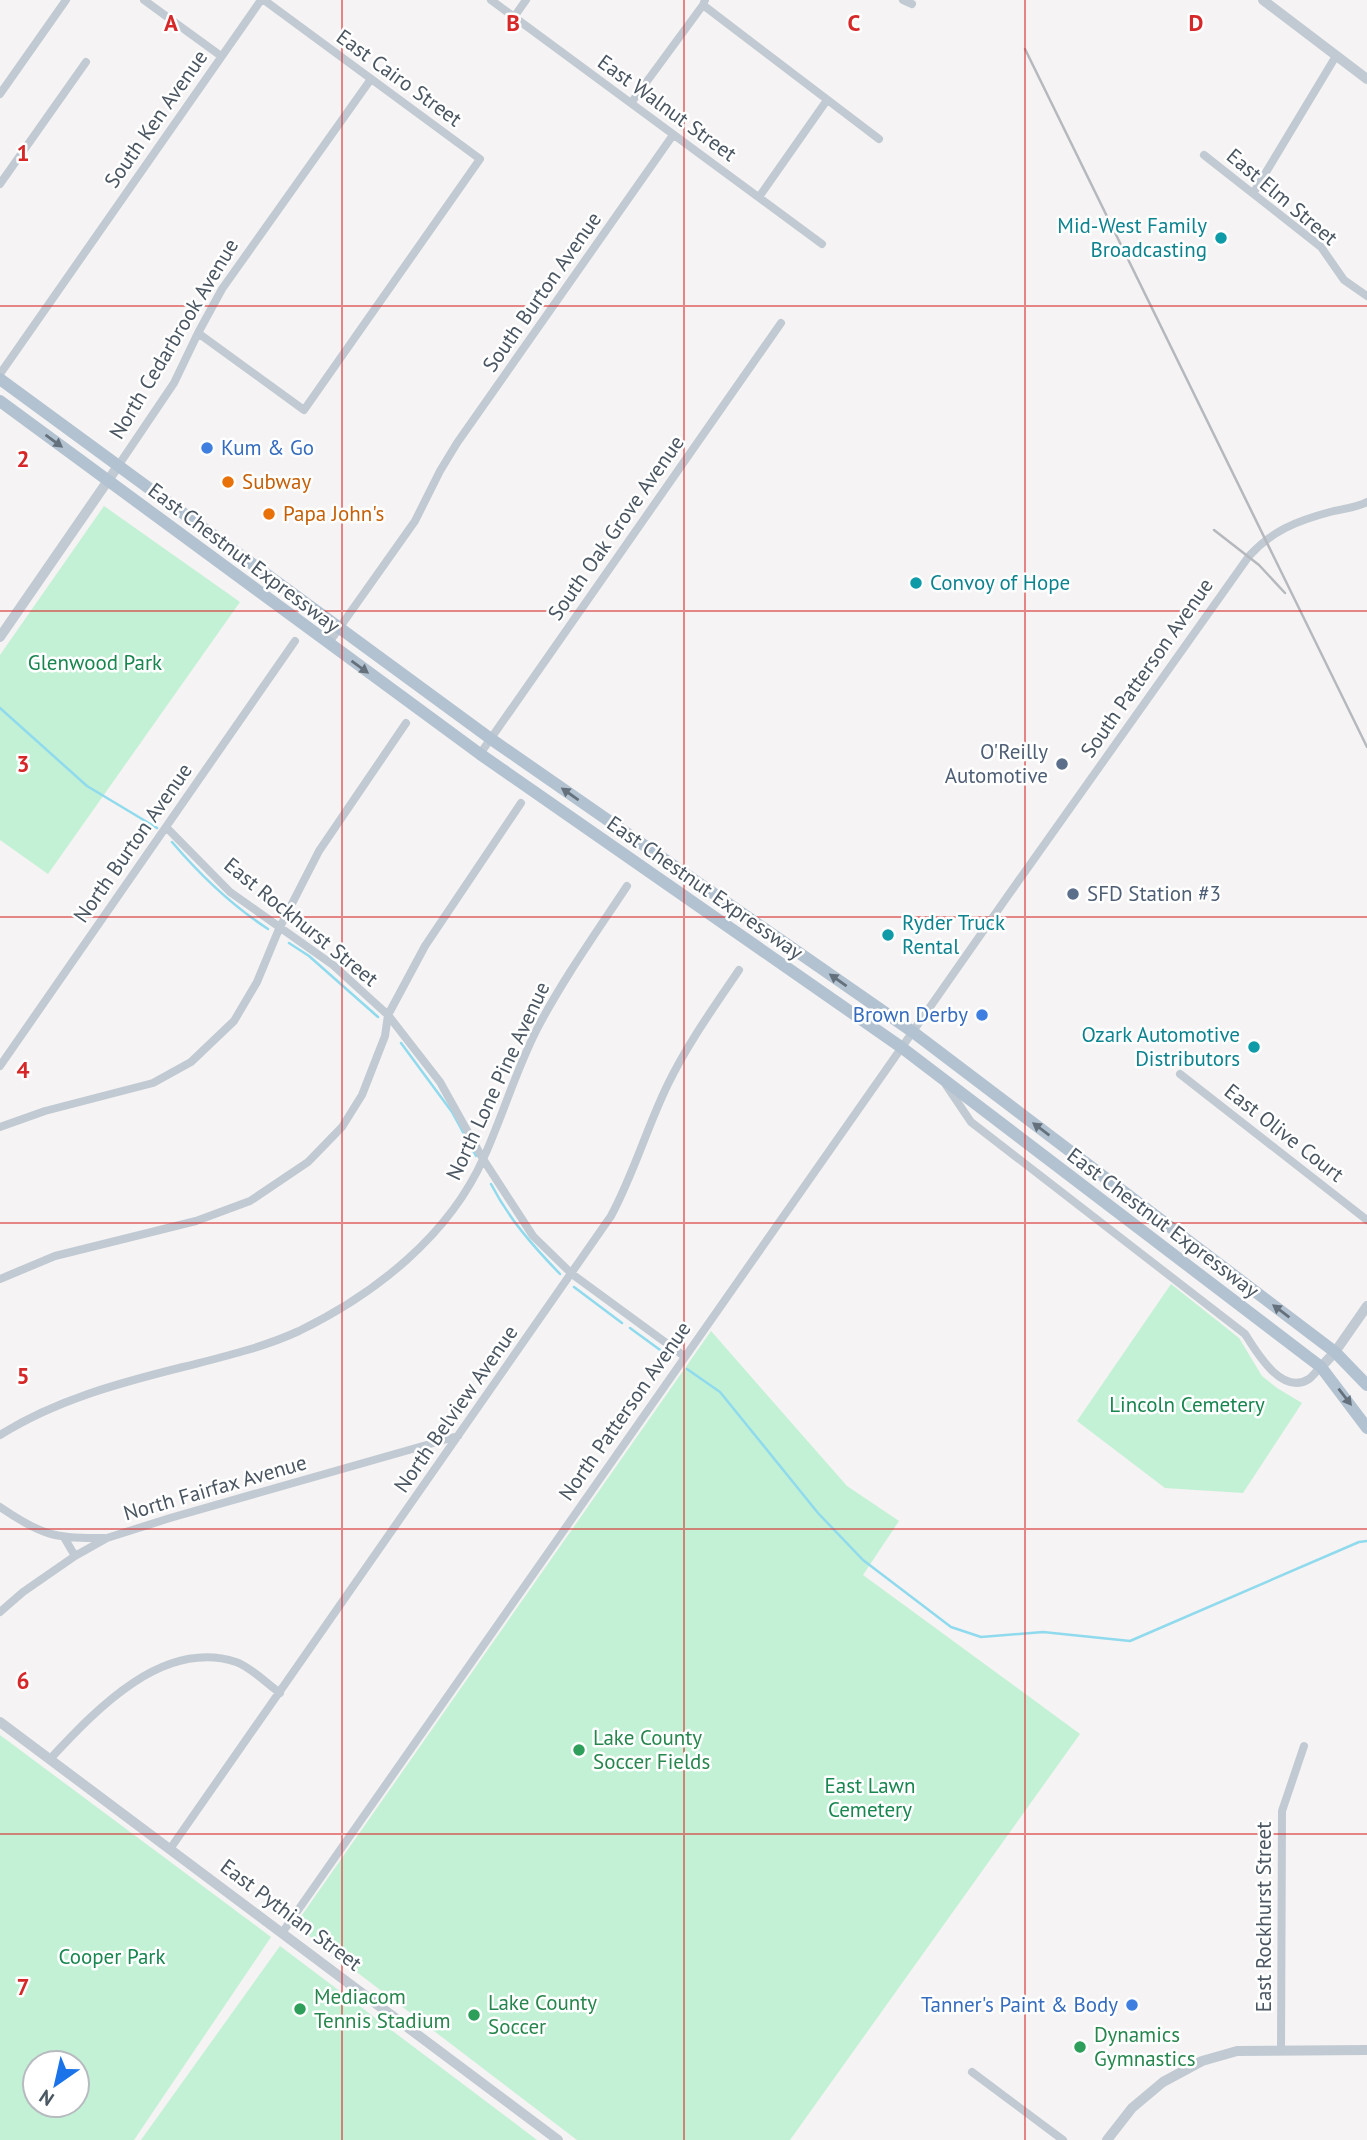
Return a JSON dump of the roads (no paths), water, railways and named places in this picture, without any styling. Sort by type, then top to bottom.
[{"type":"main road","name":"East Chestnut Expressway","points":[[0,377],[491,739],[912,1032],[1335,1352],[1367,1385]]},
{"type":"main road","name":"East Chestnut Expressway","points":[[0,401],[480,754],[901,1047],[1321,1367],[1367,1428]]},
{"type":"street","points":[[0,94],[66,0]]},
{"type":"street","points":[[144,0],[221,56]]},
{"type":"street","name":"South Ken Avenue","points":[[0,377],[262,0]]},
{"type":"street","name":"East Cairo Street","points":[[198,333],[304,411],[480,159],[262,0]]},
{"type":"street","name":"East Walnut Street","points":[[491,0],[822,244]]},
{"type":"street","points":[[514,17],[526,0]]},
{"type":"street","points":[[1263,0],[1367,79]]},
{"type":"street","points":[[631,103],[704,3],[879,139]]},
{"type":"street","points":[[1254,192],[1336,56]]},
{"type":"street","points":[[0,184],[86,62]]},
{"type":"street","name":"North Cedarbrook Avenue","points":[[0,637],[174,383],[222,289],[371,79]]},
{"type":"street","points":[[759,197],[827,100]]},
{"type":"street","name":"South Burton Avenue","points":[[338,628],[415,521],[440,471],[673,135]]},
{"type":"street","name":"East Elm Street","points":[[1204,155],[1321,247],[1344,280],[1367,296]]},
{"type":"street","name":"South Oak Grove Avenue","points":[[480,754],[781,323]]},
{"type":"street","name":"South Patterson Avenue","points":[[998,910],[1207,614],[1265,539],[1283,528],[1313,517],[1367,502]]},
{"type":"street","points":[[328,644],[338,628]]},
{"type":"street","name":"North Burton Avenue","points":[[0,1066],[295,641]]},
{"type":"street","points":[[0,1128],[45,1111],[153,1083],[191,1062],[234,1021],[257,982],[279,929],[319,851],[406,723]]},
{"type":"street","points":[[0,1279],[55,1256],[196,1221],[250,1201],[308,1162],[342,1127],[362,1095],[385,1037],[388,1015],[425,946],[521,803]]},
{"type":"street","name":"East Rockhurst Street","points":[[166,827],[230,892],[332,965],[388,1015],[440,1082],[483,1159],[533,1236],[572,1274],[684,1356]]},
{"type":"street","name":"North Lone Pine Avenue","points":[[0,1435],[30,1416],[93,1391],[237,1354],[298,1331],[358,1298],[410,1258],[456,1208],[483,1159],[535,1031],[562,983],[627,886]]},
{"type":"street","name":"North Patterson Avenue","points":[[282,1933],[998,910]]},
{"type":"street","name":"North Belview Avenue","points":[[170,1849],[572,1274],[623,1195],[656,1110],[678,1064],[739,970]]},
{"type":"street","name":"East Olive Court","points":[[1180,1074],[1367,1220]]},
{"type":"street","points":[[940,1077],[971,1122],[1245,1335],[1260,1358],[1277,1375],[1291,1382],[1307,1380],[1335,1352],[1367,1306]]},
{"type":"street","name":"North Fairfax Avenue","points":[[0,1612],[23,1592],[75,1556],[107,1538],[458,1436]]},
{"type":"street","points":[[0,1507],[30,1527],[65,1539],[107,1538]]},
{"type":"street","points":[[65,1539],[75,1556]]},
{"type":"street","points":[[50,1759],[106,1703],[139,1679],[174,1661],[210,1657],[237,1662],[280,1693]]},
{"type":"street","name":"East Pythian Street","points":[[0,1721],[558,2140]]},
{"type":"street","name":"East Rockhurst Street","points":[[1281,2051],[1282,1811],[1304,1746]]},
{"type":"street","points":[[1107,2140],[1132,2108],[1163,2082],[1202,2061],[1237,2051],[1367,2050]]},
{"type":"street","points":[[972,2072],[1063,2140]]},
{"type":"waterway","points":[[0,708],[87,786],[157,828]]},
{"type":"waterway","points":[[172,842],[217,889],[268,929]]},
{"type":"waterway","points":[[289,943],[309,956],[378,1017]]},
{"type":"waterway","points":[[401,1043],[452,1112],[476,1156]]},
{"type":"waterway","points":[[491,1184],[522,1232],[560,1274]]},
{"type":"waterway","points":[[574,1287],[622,1323]]},
{"type":"waterway","points":[[630,1328],[667,1355]]},
{"type":"waterway","points":[[687,1369],[720,1392],[818,1513],[863,1560],[951,1627],[981,1637],[1043,1632],[1130,1641],[1359,1542],[1367,1541]]},
{"type":"railway","points":[[1025,49],[1367,747]]},
{"type":"railway","points":[[1214,530],[1259,565],[1285,593]]},
{"type":"place","name":"Mid-West Family Broadcasting","points":[[1221,238]]},
{"type":"place","name":"Kum & Go","points":[[207,448]]},
{"type":"place","name":"Subway","points":[[228,482]]},
{"type":"place","name":"Papa John's","points":[[269,514]]},
{"type":"place","name":"Convoy of Hope","points":[[916,583]]},
{"type":"place","name":"O'Reilly Automotive","points":[[1062,764]]},
{"type":"place","name":"SFD Station #3","points":[[1073,894]]},
{"type":"place","name":"Ryder Truck Rental","points":[[888,935]]},
{"type":"place","name":"Brown Derby","points":[[982,1015]]},
{"type":"place","name":"Ozark Automotive Distributors","points":[[1254,1047]]},
{"type":"place","name":"Lake County Soccer Fields","points":[[579,1750]]},
{"type":"place","name":"Tanner's Paint & Body","points":[[1132,2005]]},
{"type":"place","name":"Mediacom Tennis Stadium","points":[[300,2009]]},
{"type":"place","name":"Lake County Soccer","points":[[474,2015]]},
{"type":"place","name":"Dynamics Gymnastics","points":[[1080,2047]]},
{"type":"park label","name":"Glenwood Park","points":[[95,663]]},
{"type":"park label","name":"Lincoln Cemetery","points":[[1187,1405]]},
{"type":"park label","name":"East Lawn Cemetery","points":[[870,1798]]},
{"type":"park label","name":"Cooper Park","points":[[112,1957]]}]
